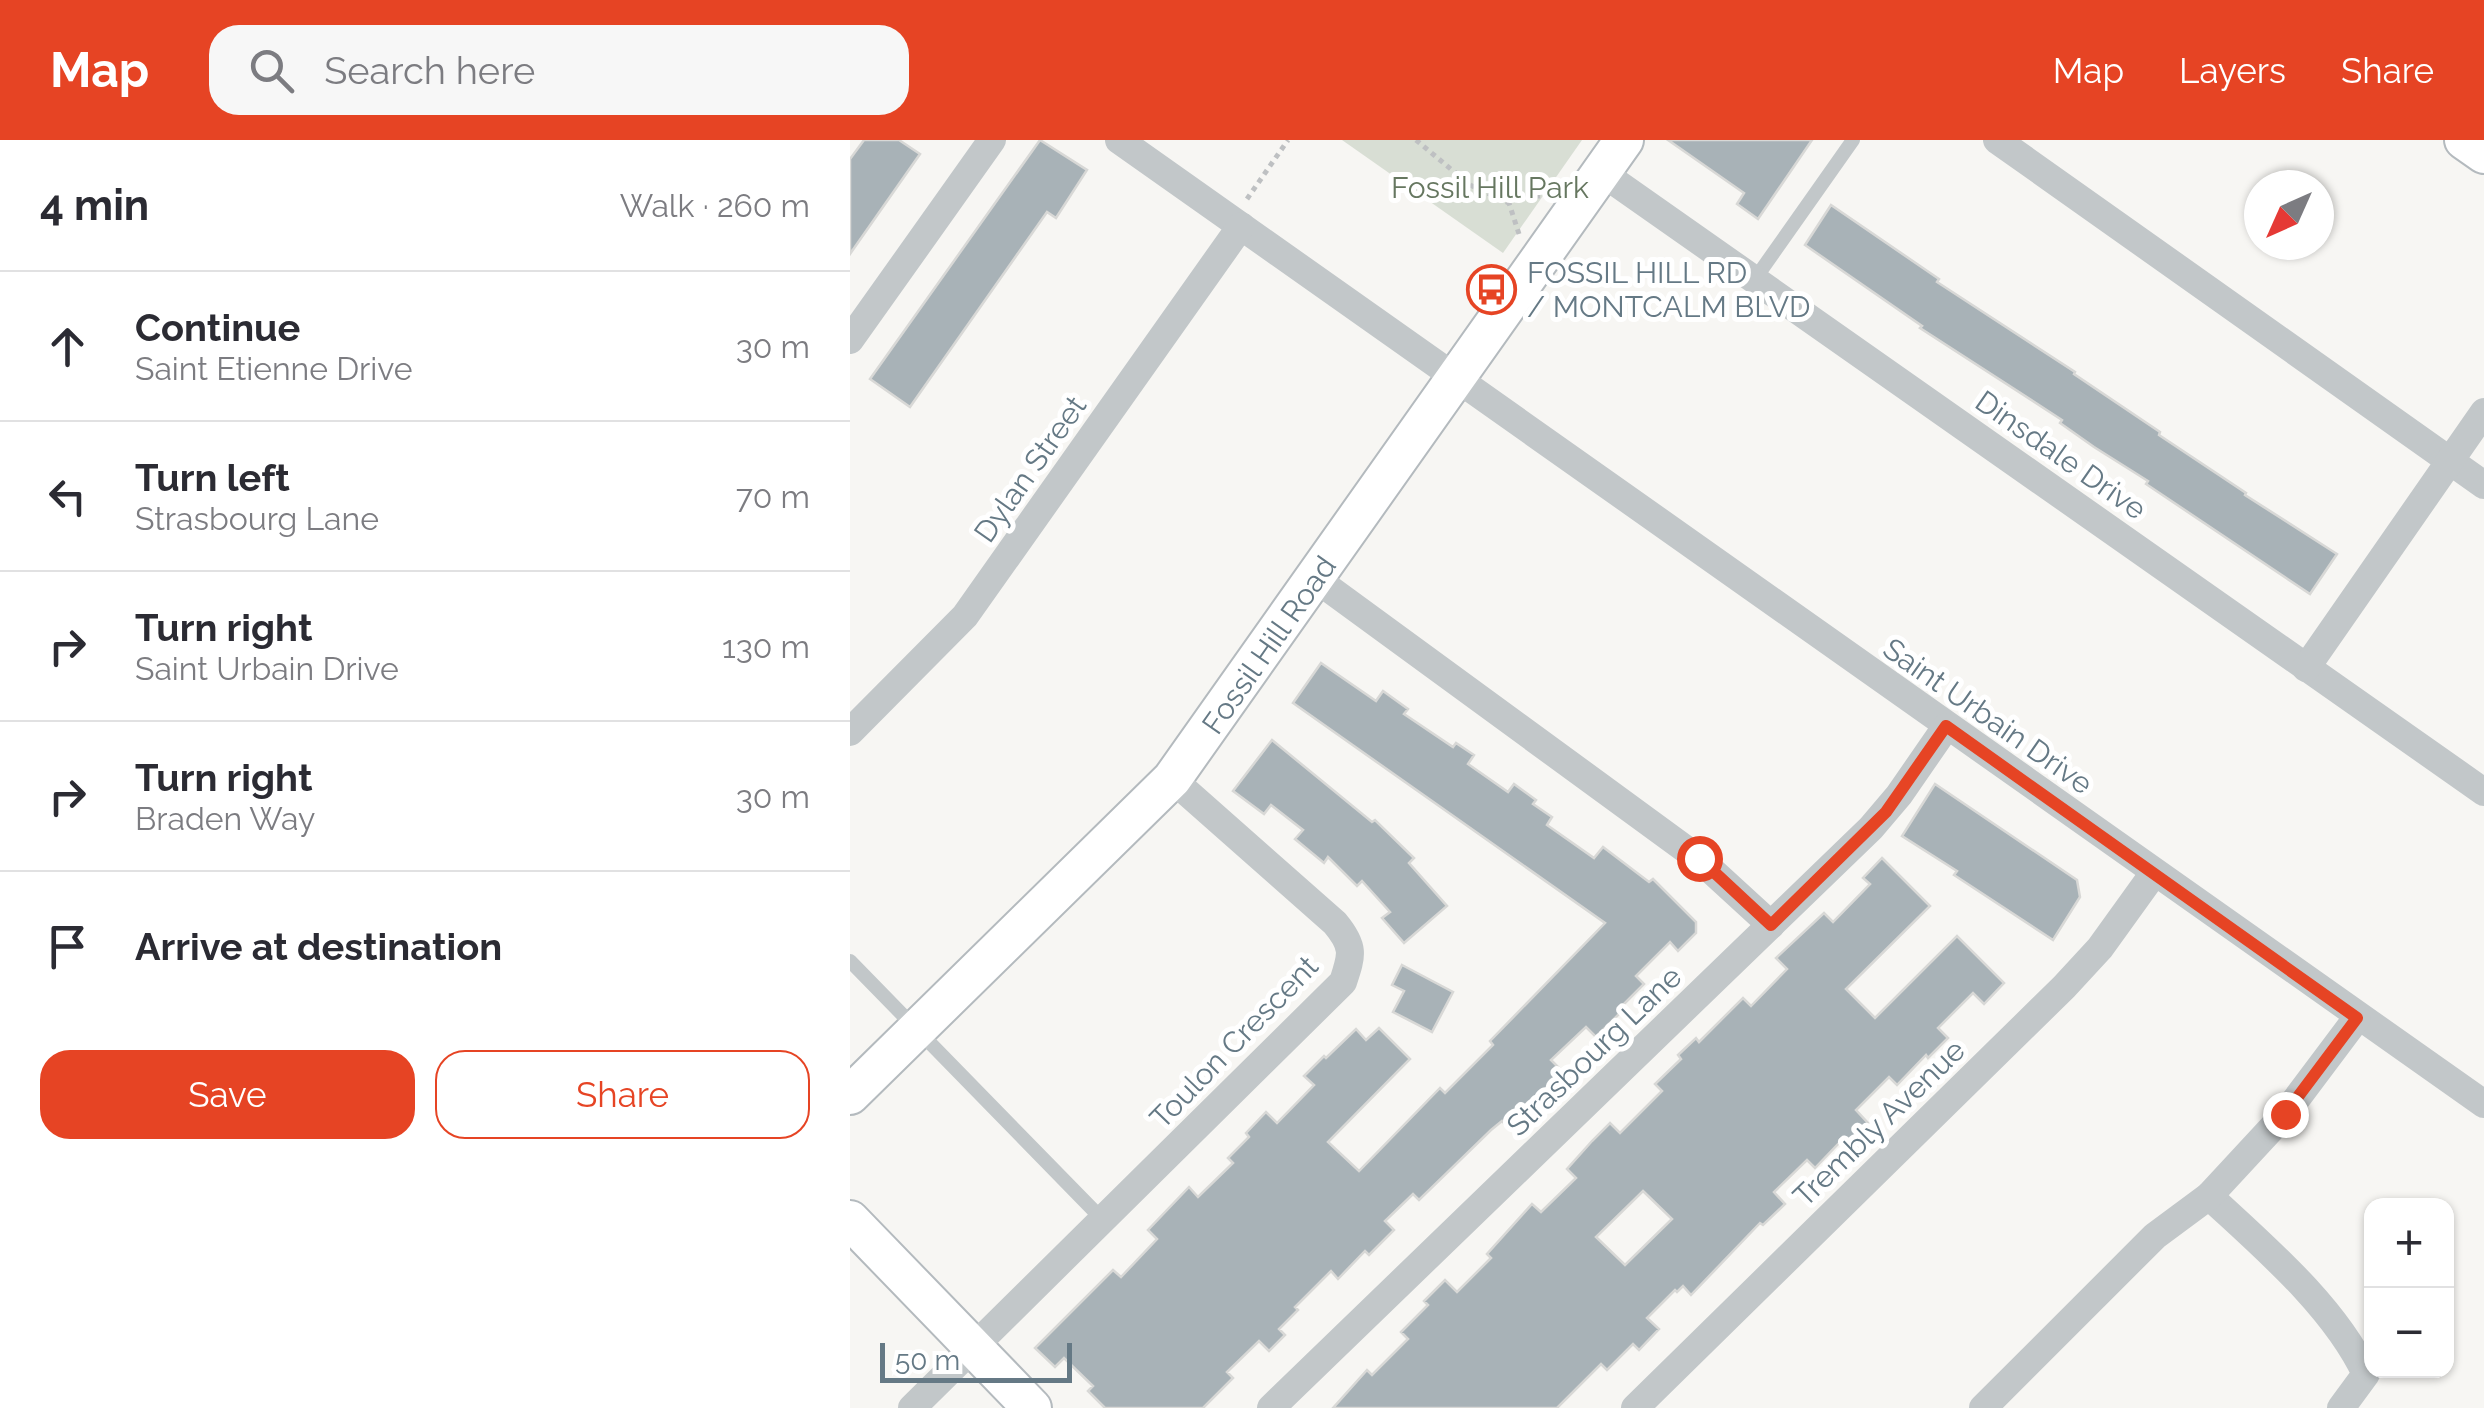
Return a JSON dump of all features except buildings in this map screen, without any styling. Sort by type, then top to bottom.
[{"type":"street","points":[[850,340],[992,140]]},
{"type":"street","name":"Saint Urbain Drive","points":[[1118,140],[1243,214],[1457,377],[2357,1018],[2484,1104]]},
{"type":"street","name":"Fossil Hill Road","points":[[850,1095],[1172,779],[1624,140]]},
{"type":"street","points":[[1997,140],[2484,485]]},
{"type":"street","points":[[2464,140],[2484,154]]},
{"type":"street","name":"Dinsdale Drive","points":[[1601,172],[2484,792]]},
{"type":"street","name":"Dylan Street","points":[[850,732],[965,616],[1243,214]]},
{"type":"street","points":[[2306,668],[2484,412]]},
{"type":"street","points":[[1316,579],[1699,858],[1771,925]]},
{"type":"street","name":"Strasbourg Lane","points":[[1270,1408],[1886,812],[1946,726]]},
{"type":"street","name":"Toulon Crescent","points":[[912,1408],[1343,982],[1351,957],[1347,938],[1172,779]]},
{"type":"street","name":"Trembly Avenue","points":[[1635,1408],[2064,987],[2100,948],[2154,873]]},
{"type":"street","points":[[1982,1408],[2155,1236],[2208,1196],[2285,1114],[2357,1018]]},
{"type":"street","points":[[2208,1196],[2263,1246],[2351,1341],[2366,1374],[2341,1408]]},
{"type":"street","points":[[850,1220],[1032,1408]]},
{"type":"lane","points":[[1755,279],[1853,140]]},
{"type":"lane","points":[[850,960],[1103,1220]]},
{"type":"path","points":[[1243,214],[1288,140]]},
{"type":"path","points":[[1416,140],[1470,185],[1509,203],[1528,196],[1546,196]]},
{"type":"path","points":[[1509,203],[1519,234]]},
{"type":"green space","name":"Fossil Hill Park","points":[[1342,140],[1582,140],[1503,253]]},
{"type":"place","name":"FOSSIL HILL RD / MONTCALM BLVD","points":[[1492,289]]},
{"type":"route","points":[[1699,858],[1771,925],[1886,812],[1946,726],[2357,1018],[2285,1114]]}]
